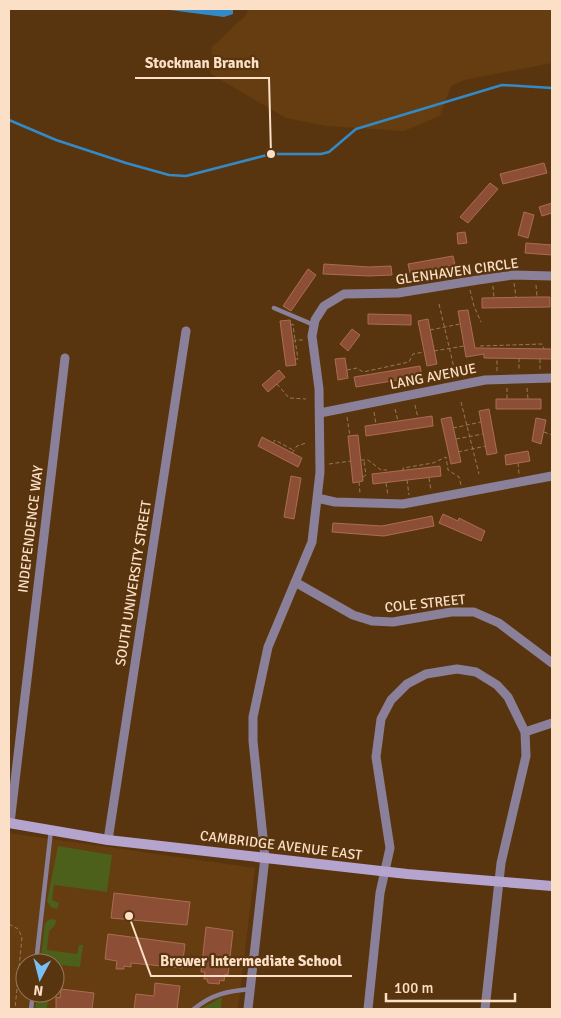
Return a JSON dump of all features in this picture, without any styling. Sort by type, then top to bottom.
[{"type":"main road","name":"CAMBRIDGE AVENUE EAST","points":[[9,823],[108,840],[385,871],[552,886]]},
{"type":"street","name":"GLENHAVEN CIRCLE","points":[[314,325],[324,306],[344,294],[398,293],[514,276],[552,276]]},
{"type":"street","points":[[248,1009],[265,857],[253,741],[254,718],[268,647],[312,542],[320,472],[319,389],[312,336],[314,325]]},
{"type":"street","name":"SOUTH UNIVERSITY STREET","points":[[108,840],[186,331]]},
{"type":"street","name":"INDEPENDENCE WAY","points":[[9,823],[64,358]]},
{"type":"street","name":"LANG AVENUE","points":[[320,413],[485,380],[552,378]]},
{"type":"street","points":[[317,498],[335,502],[403,504],[551,476],[552,466]]},
{"type":"street","name":"COLE STREET","points":[[295,582],[353,615],[372,621],[393,622],[451,612],[474,612],[499,623],[552,663]]},
{"type":"street","points":[[368,1009],[380,893],[390,848],[377,769],[376,743],[381,719],[398,691],[416,678],[436,671],[457,668],[476,672],[491,680],[504,691],[514,706],[525,732],[526,756],[498,882],[485,1009]]},
{"type":"street","points":[[525,732],[552,723]]},
{"type":"lane","points":[[274,308],[314,325]]},
{"type":"lane","points":[[37,953],[51,830]]},
{"type":"lane","points":[[194,1009],[210,998],[227,991],[251,989]]},
{"type":"path","points":[[514,282],[516,298]]},
{"type":"path","points":[[536,282],[537,297]]},
{"type":"path","points":[[493,284],[494,298]]},
{"type":"path","points":[[470,289],[474,306],[481,322]]},
{"type":"path","points":[[439,304],[455,372]]},
{"type":"path","points":[[290,325],[293,324],[294,342],[298,359],[295,359]]},
{"type":"path","points":[[430,330],[460,324]]},
{"type":"path","points":[[294,342],[305,340]]},
{"type":"path","points":[[480,346],[542,344],[544,349]]},
{"type":"path","points":[[434,352],[464,346]]},
{"type":"path","points":[[347,370],[357,368],[363,372],[409,362],[413,354],[424,352]]},
{"type":"path","points":[[497,358],[497,372]]},
{"type":"path","points":[[519,358],[519,371]]},
{"type":"path","points":[[540,358],[540,370]]},
{"type":"path","points":[[277,384],[289,398],[306,399]]},
{"type":"path","points":[[527,385],[528,399]]},
{"type":"path","points":[[507,386],[508,399]]},
{"type":"path","points":[[461,402],[479,474]]},
{"type":"path","points":[[415,405],[418,418]]},
{"type":"path","points":[[395,409],[398,421]]},
{"type":"path","points":[[374,412],[376,425]]},
{"type":"path","points":[[347,417],[350,436]]},
{"type":"path","points":[[453,428],[481,422]]},
{"type":"path","points":[[544,432],[552,435]]},
{"type":"path","points":[[456,440],[483,434]]},
{"type":"path","points":[[273,443],[275,440],[292,451],[306,443]]},
{"type":"path","points":[[458,452],[486,446]]},
{"type":"path","points":[[403,471],[403,468],[433,462],[446,457],[448,470],[459,477],[461,486]]},
{"type":"path","points":[[361,460],[376,466],[380,470],[387,470]]},
{"type":"path","points":[[363,477],[366,476],[364,460]]},
{"type":"path","points":[[329,464],[350,461]]},
{"type":"path","points":[[429,478],[431,492]]},
{"type":"path","points":[[407,480],[409,495]]},
{"type":"path","points":[[359,482],[361,496]]},
{"type":"path","points":[[386,483],[388,496]]},
{"type":"path","points":[[9,924],[18,929],[22,937],[15,1009]]},
{"type":"shaded area","points":[[249,9],[552,9],[552,63],[464,80],[451,86],[440,116],[404,131],[327,126],[286,118],[211,74],[212,47],[246,15]]},
{"type":"shaded area","points":[[9,833],[255,868],[238,1009],[9,1009]]},
{"type":"green space","points":[[58,846],[112,855],[107,892],[54,885],[52,900],[59,903],[57,909],[52,908],[47,902]]},
{"type":"green space","points":[[50,919],[56,920],[55,925],[49,931],[47,950],[77,954],[79,945],[83,945],[80,967],[65,966],[65,953],[41,953],[45,923]]},
{"type":"green space","points":[[222,997],[221,1009],[201,1009]]},
{"type":"green space","points":[[36,1003],[47,1003],[47,1009],[35,1009]]},
{"type":"water","points":[[162,9],[233,9],[233,14],[224,17]]},
{"type":"building","points":[[544,163],[547,173],[503,184],[500,174]]},
{"type":"building","points":[[490,183],[498,189],[468,223],[460,217]]},
{"type":"building","points":[[552,203],[552,213],[542,216],[539,207]]},
{"type":"building","points":[[524,212],[534,215],[528,238],[518,235]]},
{"type":"building","points":[[465,232],[467,243],[458,244],[457,233]]},
{"type":"building","points":[[526,243],[552,245],[552,255],[525,253]]},
{"type":"building","points":[[453,256],[455,265],[410,273],[408,264]]},
{"type":"building","points":[[324,264],[369,267],[391,266],[392,275],[323,274]]},
{"type":"building","points":[[308,269],[316,275],[291,311],[283,306]]},
{"type":"building","points":[[550,297],[550,307],[482,308],[482,298]]},
{"type":"building","points":[[468,310],[475,348],[552,349],[552,359],[484,358],[484,354],[466,357],[458,311]]},
{"type":"building","points":[[368,314],[411,315],[411,325],[368,324]]},
{"type":"building","points":[[428,319],[437,364],[427,366],[418,321]]},
{"type":"building","points":[[290,320],[296,365],[286,366],[280,321]]},
{"type":"building","points":[[352,329],[360,335],[348,351],[340,344]]},
{"type":"building","points":[[345,358],[348,378],[338,380],[335,359]]},
{"type":"building","points":[[420,366],[422,376],[356,387],[354,377]]},
{"type":"building","points":[[279,370],[285,377],[268,392],[262,385]]},
{"type":"building","points":[[496,399],[541,399],[541,409],[496,409]]},
{"type":"building","points":[[489,409],[497,453],[487,455],[479,411]]},
{"type":"building","points":[[432,416],[433,426],[366,436],[365,426]]},
{"type":"building","points":[[451,417],[461,462],[451,464],[441,419]]},
{"type":"building","points":[[536,418],[546,420],[541,444],[532,441]]},
{"type":"building","points":[[358,435],[363,481],[353,483],[348,436]]},
{"type":"building","points":[[262,437],[302,458],[298,467],[258,446]]},
{"type":"building","points":[[528,451],[530,461],[506,465],[505,455]]},
{"type":"building","points":[[440,466],[441,476],[373,484],[372,474]]},
{"type":"building","points":[[291,476],[301,478],[294,519],[284,517]]},
{"type":"building","points":[[443,514],[458,521],[459,518],[485,531],[481,541],[439,523]]},
{"type":"building","points":[[432,516],[434,526],[384,536],[332,532],[333,523],[382,526]]},
{"type":"building","points":[[114,893],[190,902],[187,925],[111,918]]},
{"type":"building","points":[[206,927],[233,931],[228,975],[225,974],[224,981],[220,980],[219,984],[208,983],[207,979],[204,979],[205,972],[201,972]]},
{"type":"building","points":[[108,934],[185,944],[182,968],[131,963],[131,967],[124,966],[124,969],[116,969],[117,961],[105,959]]},
{"type":"building","points":[[155,983],[180,986],[177,1009],[134,1009],[136,994],[154,996]]},
{"type":"building","points":[[65,989],[94,993],[92,1009],[56,1009],[56,1003],[65,1003]]},
{"type":"waterway","points":[[9,120],[56,140],[126,163],[169,175],[186,176],[271,154],[321,154],[329,152],[356,129],[502,85],[552,88]]},
{"type":"place","name":"Stockman Branch","points":[[271,154]]},
{"type":"place","name":"Brewer Intermediate School","points":[[129,916]]}]
